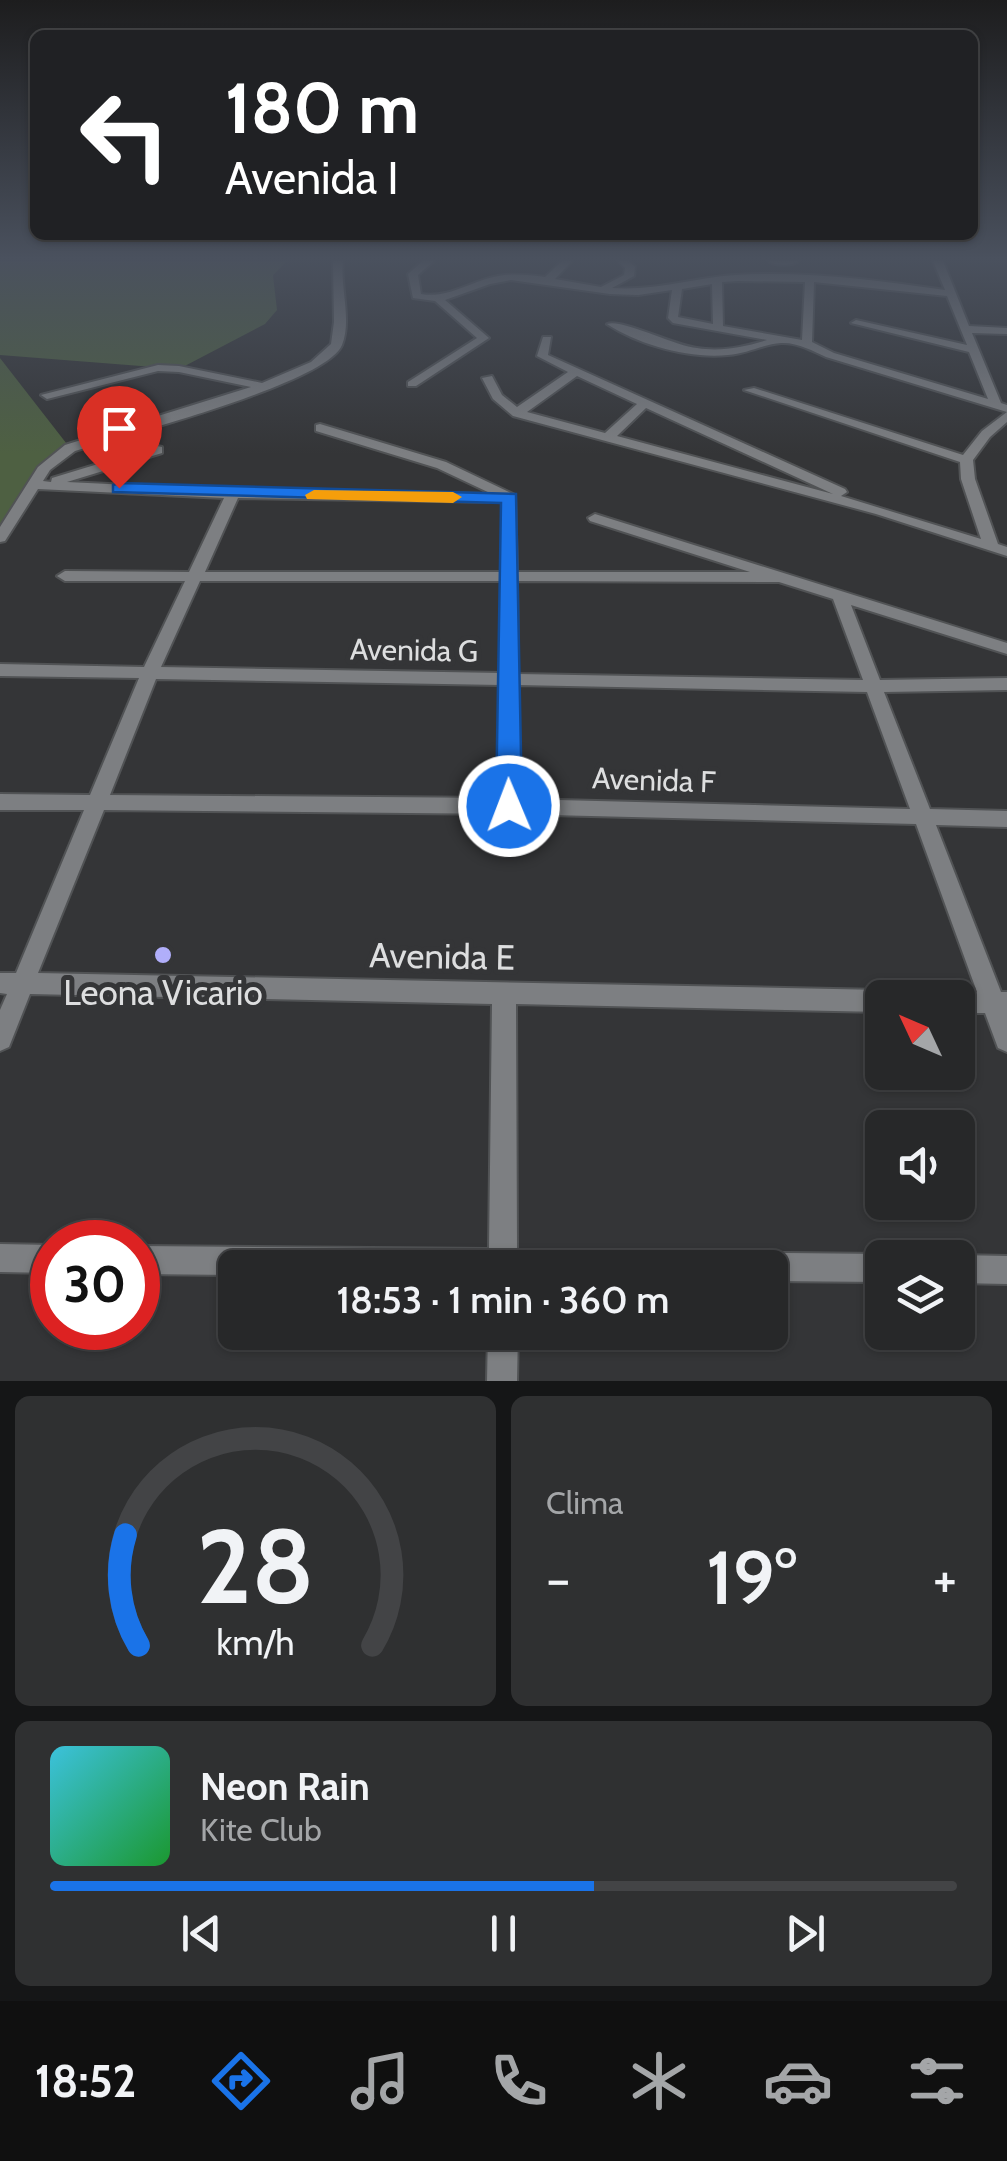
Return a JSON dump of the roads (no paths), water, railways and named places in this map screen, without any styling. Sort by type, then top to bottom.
[{"type":"street","points":[[0,538],[40,485],[45,468],[70,448],[305,369],[333,352],[341,325]]},
{"type":"street","points":[[412,384],[484,341],[467,325]]},
{"type":"street","points":[[616,325],[669,347],[715,356],[740,354],[782,340]]},
{"type":"street","points":[[709,325],[807,344],[830,355],[1003,410]]},
{"type":"street","points":[[807,344],[808,325]]},
{"type":"street","points":[[867,325],[973,350]]},
{"type":"street","points":[[963,325],[1003,410]]},
{"type":"street","points":[[964,329],[1007,331]]},
{"type":"street","points":[[547,339],[542,356],[882,511]]},
{"type":"street","points":[[47,395],[158,368],[262,386]]},
{"type":"street","points":[[517,412],[575,372]]},
{"type":"street","points":[[488,378],[497,397],[517,412],[882,511],[1000,550]]},
{"type":"street","points":[[750,390],[966,460]]},
{"type":"street","points":[[606,439],[645,403]]},
{"type":"street","points":[[1000,550],[968,479],[966,460],[1003,410]]},
{"type":"street","points":[[320,428],[459,472],[510,498]]},
{"type":"street","points":[[40,485],[157,450]]},
{"type":"street","points":[[40,485],[233,494],[510,498]]},
{"type":"street","points":[[0,1039],[12,983],[98,804],[150,673],[233,494]]},
{"type":"street","points":[[509,806],[510,498]]},
{"type":"street","points":[[595,518],[1007,649]]},
{"type":"street","points":[[65,576],[782,578]]},
{"type":"street","points":[[840,597],[922,818],[1000,1003],[1007,1040]]},
{"type":"street","name":"Avenida G","points":[[0,670],[872,686],[1007,684]]},
{"type":"street","name":"Avenida F","points":[[0,802],[509,806],[1007,819]]},
{"type":"street","name":"Avenida E","points":[[12,983],[865,1000]]},
{"type":"street","points":[[503,1250],[504,992]]},
{"type":"street","points":[[975,1002],[1000,1003]]},
{"type":"street","points":[[0,1258],[30,1259]]},
{"type":"street","points":[[160,1260],[218,1261]]},
{"type":"street","points":[[788,1268],[865,1268]]},
{"type":"street","points":[[975,1269],[1007,1270]]},
{"type":"street","points":[[502,1381],[503,1350]]},
{"type":"place","name":"Leona Vicario","points":[[163,955]]}]
